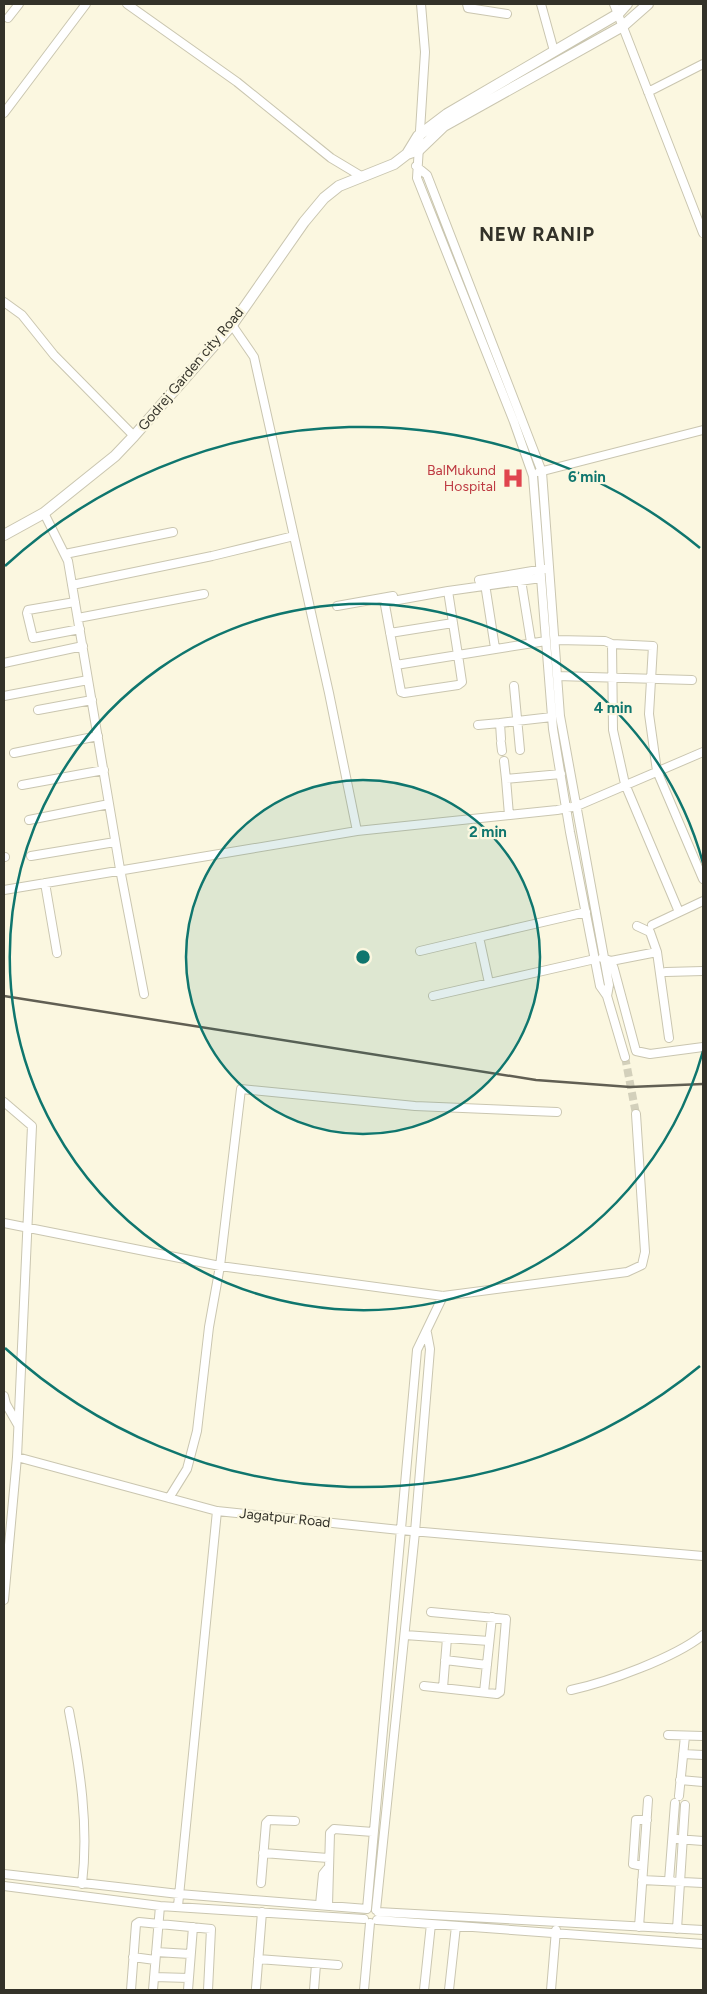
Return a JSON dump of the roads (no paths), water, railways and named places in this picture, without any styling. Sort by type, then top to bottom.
[{"type":"main road","points":[[406,154],[418,136],[448,114],[618,14],[627,4]]},
{"type":"main road","points":[[406,154],[419,150],[444,126],[623,26],[648,4]]},
{"type":"main road","name":"Godrej Garden city Road","points":[[4,535],[44,513],[114,456],[134,436],[232,325],[304,222],[324,198],[339,186],[394,164],[406,154]]},
{"type":"street","points":[[8,18],[19,4]]},
{"type":"street","points":[[4,113],[86,4]]},
{"type":"street","points":[[127,4],[236,82],[331,158],[361,176]]},
{"type":"street","points":[[421,4],[425,52],[418,136],[419,150],[416,166],[417,178],[514,422],[532,474],[552,717],[566,808],[586,912],[609,985],[606,996],[625,1057]]},
{"type":"street","points":[[467,4],[468,8],[489,7],[507,14]]},
{"type":"street","points":[[541,4],[554,52]]},
{"type":"street","points":[[614,4],[703,233]]},
{"type":"street","points":[[648,92],[703,64]]},
{"type":"street","points":[[416,166],[427,175],[542,472],[556,640],[560,716],[599,958]]},
{"type":"street","points":[[4,302],[22,316],[54,355],[134,436]]},
{"type":"street","points":[[232,325],[254,357],[329,693],[357,831]]},
{"type":"street","points":[[532,474],[703,430]]},
{"type":"street","points":[[44,513],[68,561],[120,869],[144,994]]},
{"type":"street","points":[[65,554],[173,532]]},
{"type":"street","points":[[72,584],[212,556],[294,536]]},
{"type":"street","points":[[448,591],[462,682],[458,685],[403,693],[385,603],[448,591],[485,584],[521,580],[541,574],[550,567]]},
{"type":"street","points":[[337,606],[541,574]]},
{"type":"street","points":[[521,580],[531,642]]},
{"type":"street","points":[[485,584],[495,648]]},
{"type":"street","points":[[78,618],[204,594]]},
{"type":"street","points":[[75,602],[28,610],[27,613],[33,638],[80,629]]},
{"type":"street","points":[[390,633],[453,623]]},
{"type":"street","points":[[556,640],[605,641],[612,644],[653,646],[649,714],[658,771],[703,879]]},
{"type":"street","points":[[396,665],[546,641]]},
{"type":"street","points":[[612,644],[613,730],[625,784],[679,912]]},
{"type":"street","points":[[4,663],[83,646]]},
{"type":"street","points":[[557,676],[692,680]]},
{"type":"street","points":[[4,696],[88,680]]},
{"type":"street","points":[[514,686],[520,750]]},
{"type":"street","points":[[38,710],[92,700]]},
{"type":"street","points":[[478,725],[552,717]]},
{"type":"street","points":[[500,723],[501,744]]},
{"type":"street","points":[[14,752],[98,736]]},
{"type":"street","points":[[4,890],[120,869],[357,831],[566,808],[576,806],[703,752]]},
{"type":"street","points":[[504,761],[509,815]]},
{"type":"street","points":[[22,785],[104,770]]},
{"type":"street","points":[[506,780],[561,774]]},
{"type":"street","points":[[29,820],[109,804]]},
{"type":"street","points":[[31,856],[116,842]]},
{"type":"street","points":[[45,883],[57,953]]},
{"type":"street","points":[[652,925],[703,901]]},
{"type":"street","points":[[420,951],[586,912]]},
{"type":"street","points":[[637,926],[650,932],[656,952],[669,1038]]},
{"type":"street","points":[[479,937],[489,983]]},
{"type":"street","points":[[433,996],[599,958],[611,961],[656,952]]},
{"type":"street","points":[[611,961],[636,1051],[650,1054],[703,1047]]},
{"type":"street","points":[[666,972],[703,971]]},
{"type":"street","points":[[169,1498],[187,1469],[197,1431],[209,1327],[220,1266],[240,1089],[415,1106],[557,1112]]},
{"type":"street","points":[[4,1102],[32,1126],[18,1425],[4,1598]]},
{"type":"street","points":[[4,1232],[6,1223],[220,1266],[443,1296],[627,1272],[642,1265],[645,1252],[636,1114]]},
{"type":"street","points":[[443,1296],[427,1333],[417,1350],[372,1832],[367,1908],[364,1912],[373,1917],[431,1924],[703,1944]]},
{"type":"street","points":[[364,1990],[405,1636],[415,1532],[430,1349],[427,1333]]},
{"type":"street","points":[[4,1396],[6,1404],[18,1425]]},
{"type":"street","points":[[411,1411],[425,1413]]},
{"type":"street","name":"Jagatpur Road","points":[[16,1457],[217,1511],[415,1532],[703,1556]]},
{"type":"street","points":[[178,1906],[217,1511]]},
{"type":"street","points":[[424,1686],[500,1692],[506,1620],[432,1612]]},
{"type":"street","points":[[484,1692],[492,1617]]},
{"type":"street","points":[[571,1690],[598,1684],[688,1647],[703,1635]]},
{"type":"street","points":[[405,1636],[489,1641]]},
{"type":"street","points":[[443,1688],[447,1638]]},
{"type":"street","points":[[445,1660],[487,1665]]},
{"type":"street","points":[[69,1710],[78,1759],[86,1829],[82,1884]]},
{"type":"street","points":[[668,1735],[703,1736]]},
{"type":"street","points":[[669,1881],[685,1736]]},
{"type":"street","points":[[683,1754],[703,1755]]},
{"type":"street","points":[[680,1780],[703,1782]]},
{"type":"street","points":[[639,1927],[648,1800]]},
{"type":"street","points":[[677,1928],[685,1805]]},
{"type":"street","points":[[261,1884],[267,1820],[295,1821]]},
{"type":"street","points":[[324,1905],[323,1874],[327,1869],[332,1831],[372,1832]]},
{"type":"street","points":[[673,1838],[703,1840]]},
{"type":"street","points":[[263,1853],[328,1858]]},
{"type":"street","points":[[4,1874],[179,1894],[367,1908]]},
{"type":"street","points":[[642,1880],[703,1883]]},
{"type":"street","points":[[4,1886],[160,1906],[373,1917],[557,1922],[703,1930]]},
{"type":"street","points":[[153,1990],[160,1906]]},
{"type":"street","points":[[256,1988],[262,1912]]},
{"type":"street","points":[[134,1990],[133,1957],[136,1924],[139,1922],[211,1929],[208,1990]]},
{"type":"street","points":[[551,1990],[557,1922]]},
{"type":"street","points":[[424,1990],[431,1924]]},
{"type":"street","points":[[188,1990],[192,1926]]},
{"type":"street","points":[[449,1990],[456,1926]]},
{"type":"street","points":[[133,1957],[190,1954]]},
{"type":"street","points":[[258,1960],[338,1965]]},
{"type":"street","points":[[314,1990],[316,1964]]},
{"type":"street","points":[[154,1977],[188,1978]]},
{"type":"tunnel","points":[[625,1057],[636,1114]]},
{"type":"railway","points":[[4,996],[536,1080],[630,1087],[703,1084]]},
{"type":"place","name":"BalMukund Hospital","points":[[513,478]]},
{"type":"district","name":"NEW RANIP","points":[[537,234]]}]
